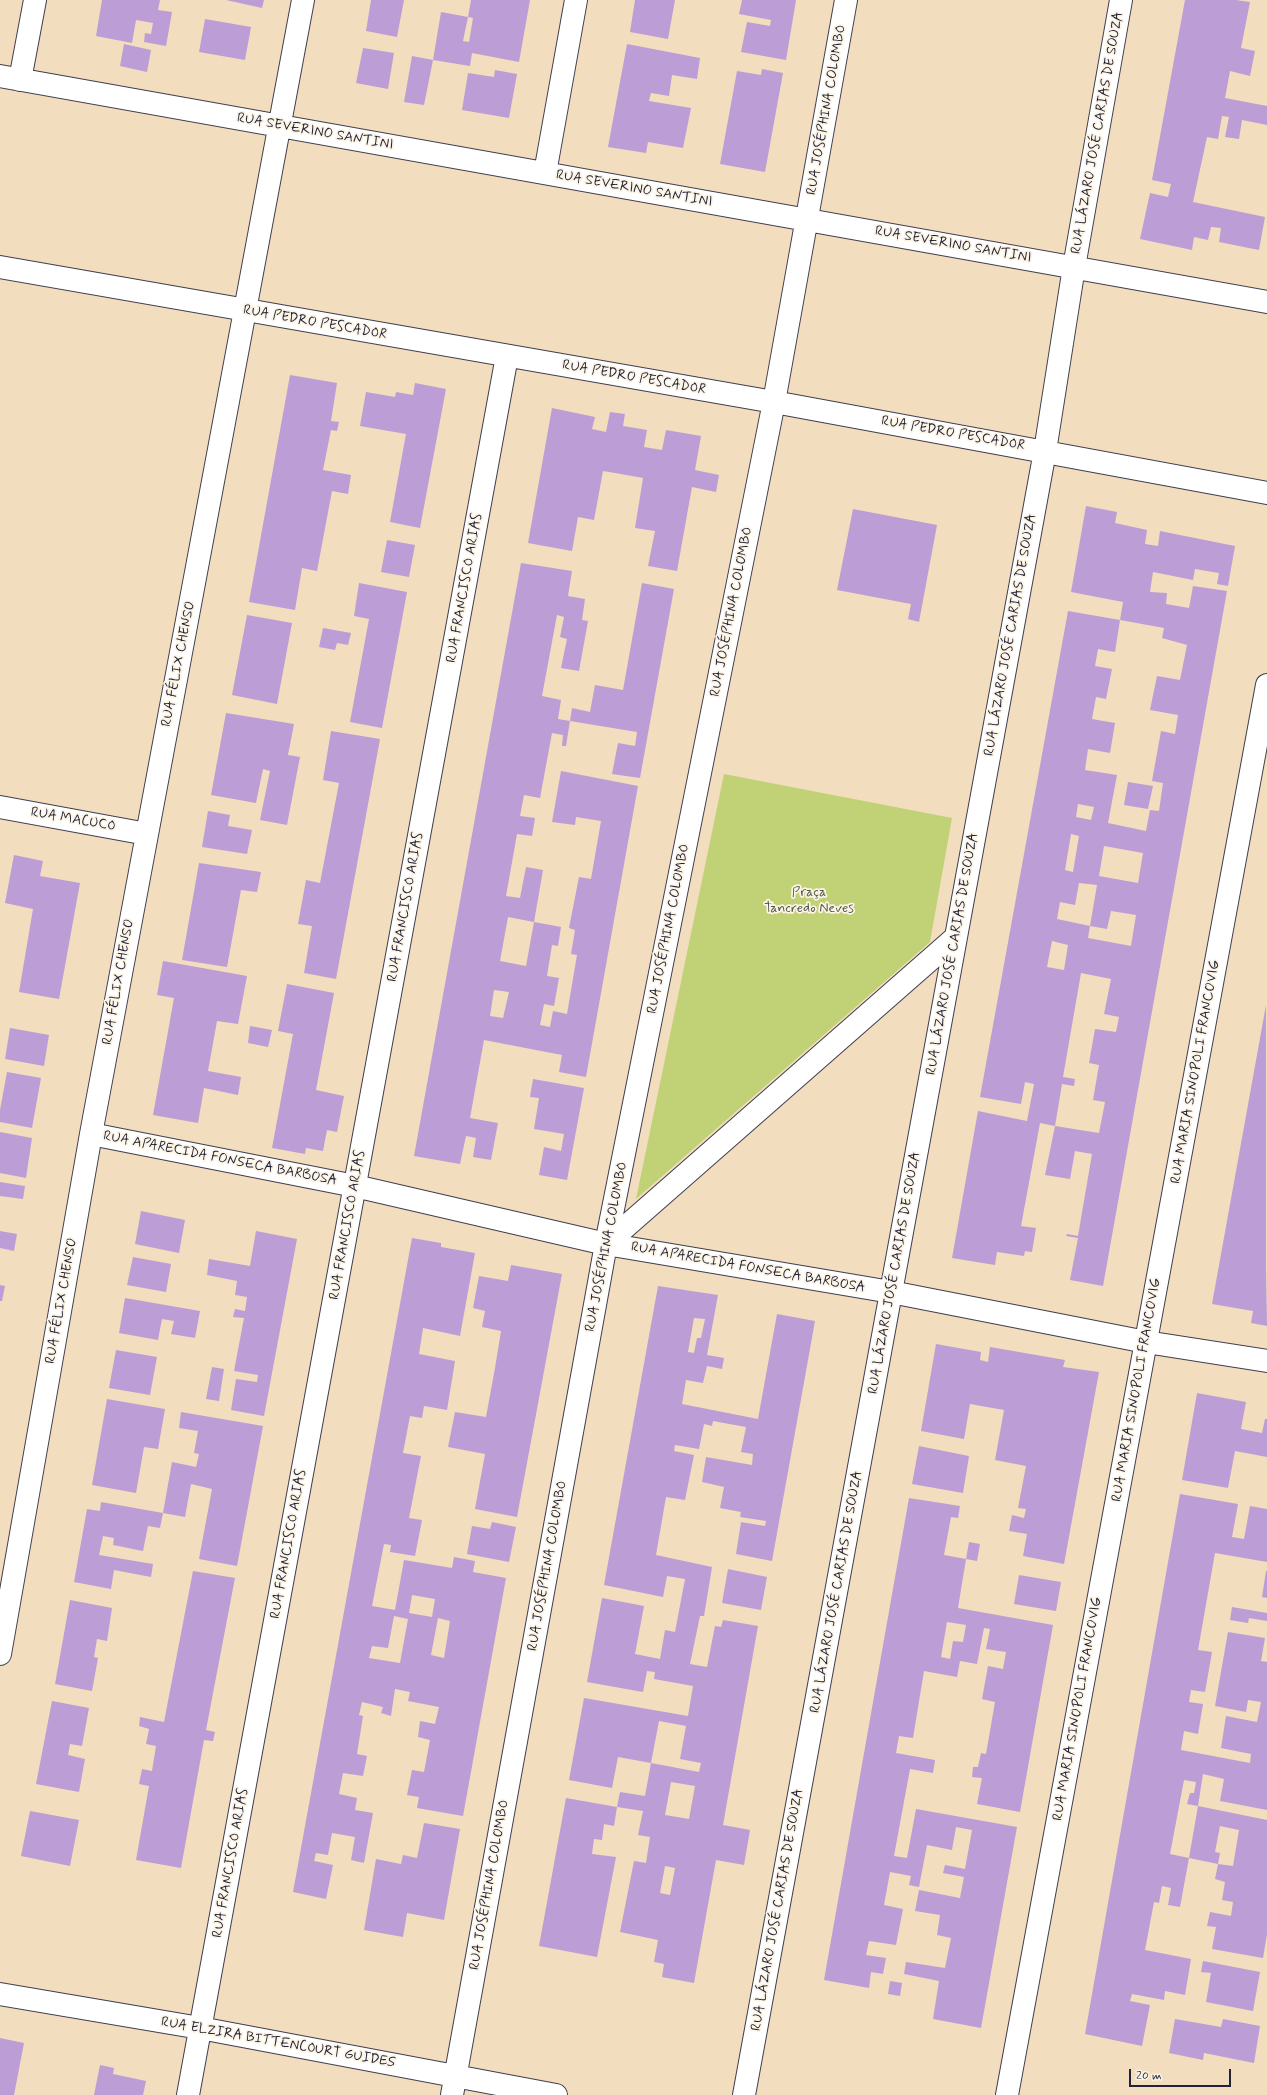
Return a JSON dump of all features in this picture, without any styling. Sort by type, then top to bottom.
[{"type":"street","points":[[10,78],[35,0]]},
{"type":"street","name":"RUA FÉLIX CHENSO","points":[[0,1654],[91,1134],[303,0]]},
{"type":"street","points":[[545,173],[576,0]]},
{"type":"street","name":"RUA JOSÉPHINA COLOMBO","points":[[454,2086],[606,1244],[774,402],[846,0]]},
{"type":"street","name":"RUA LÁZARO JOSÉ CARIAS DE SOUZA","points":[[744,2095],[1045,450],[1074,267],[1121,0]]},
{"type":"street","name":"RUA SEVERINO SANTINI","points":[[10,78],[1267,302]]},
{"type":"street","name":"RUA PEDRO PESCADOR","points":[[0,267],[1045,450],[1267,493]]},
{"type":"street","name":"RUA FRANCISCO ARIAS","points":[[188,2095],[507,356]]},
{"type":"street","name":"RUA MARIA SINOPOLI FRANCOVIG","points":[[1007,2095],[1267,685]]},
{"type":"street","name":"RUA MACUCO","points":[[0,807],[147,834]]},
{"type":"street","points":[[606,1244],[956,937]]},
{"type":"street","name":"RUA APARECIDA FONSECA BARBOSA","points":[[91,1134],[355,1186],[606,1244],[891,1292],[1146,1342],[1267,1361]]},
{"type":"street","name":"RUA ELZIRA BITTENCOURT GUIDES","points":[[0,1994],[200,2028],[454,2086],[556,2095]]},
{"type":"green space","name":"Praça Tancredo Neves","points":[[724,774],[952,818],[930,942],[636,1199]]},
{"type":"building","points":[[102,0],[160,0],[158,10],[172,12],[166,46],[144,42],[145,33],[151,34],[153,23],[136,20],[132,43],[96,36]]},
{"type":"building","points":[[226,0],[264,0],[262,8]]},
{"type":"building","points":[[371,0],[404,0],[397,37],[366,31]]},
{"type":"building","points":[[471,0],[530,0],[519,62],[472,53],[470,66],[433,60],[441,12],[468,17]],"holes":[[[468,17],[473,18],[469,42],[463,41]]]},
{"type":"building","points":[[635,0],[675,0],[668,39],[630,32]]},
{"type":"building","points":[[742,0],[796,0],[786,60],[741,52],[747,22],[770,26],[771,20],[739,14]]},
{"type":"building","points":[[1185,0],[1236,0],[1250,2],[1241,48],[1255,51],[1250,76],[1230,71],[1225,98],[1267,106],[1267,125],[1242,120],[1239,139],[1225,137],[1229,117],[1222,116],[1218,139],[1207,137],[1193,202],[1265,217],[1259,250],[1219,242],[1221,228],[1211,227],[1208,240],[1194,237],[1192,250],[1140,239],[1150,193],[1168,197],[1171,184],[1152,180]]},
{"type":"building","points":[[205,19],[251,27],[245,60],[199,52]]},
{"type":"building","points":[[124,44],[151,50],[147,72],[120,66]]},
{"type":"building","points":[[627,44],[700,58],[697,79],[672,75],[669,96],[651,93],[649,101],[691,108],[683,148],[648,142],[646,153],[608,147]]},
{"type":"building","points":[[363,48],[394,53],[388,89],[356,83]]},
{"type":"building","points":[[412,56],[433,60],[424,105],[404,102]]},
{"type":"building","points":[[762,69],[783,73],[765,172],[720,164],[737,71],[761,75]]},
{"type":"building","points":[[495,70],[517,74],[509,118],[462,110],[468,73],[494,77]]},
{"type":"building","points":[[290,375],[337,383],[331,421],[339,422],[337,431],[331,430],[323,470],[351,475],[348,494],[332,491],[317,571],[302,568],[295,610],[249,602]]},
{"type":"building","points":[[415,383],[446,389],[420,528],[390,522],[406,434],[360,426],[366,392],[395,397],[396,392],[413,395]]},
{"type":"building","points":[[552,408],[595,417],[592,429],[606,432],[610,412],[625,414],[623,426],[647,430],[644,447],[662,450],[666,430],[701,436],[695,470],[719,475],[716,492],[692,487],[677,571],[648,566],[655,531],[635,528],[643,478],[603,471],[594,520],[578,517],[572,551],[528,543]]},
{"type":"building","points":[[1086,506],[1117,512],[1115,523],[1147,530],[1145,544],[1158,546],[1160,531],[1235,546],[1228,586],[1217,584],[1219,573],[1195,569],[1193,580],[1153,572],[1150,592],[1167,593],[1166,604],[1189,608],[1193,586],[1227,591],[1103,1286],[1070,1280],[1078,1238],[1066,1236],[1067,1234],[1078,1236],[1092,1154],[1075,1151],[1070,1179],[1045,1175],[1055,1126],[1040,1123],[1021,1226],[1036,1228],[1032,1252],[1025,1251],[1024,1256],[997,1252],[995,1265],[952,1258],[978,1111],[1027,1121],[1034,1084],[1025,1082],[1021,1104],[980,1097],[1068,611],[1120,620],[1123,602],[1071,592]],"holes":[[[1120,620],[1164,628],[1162,638],[1187,645],[1180,680],[1157,676],[1150,710],[1178,715],[1175,734],[1161,731],[1152,781],[1163,783],[1159,811],[1150,810],[1146,831],[1108,823],[1117,775],[1085,770],[1088,749],[1110,753],[1115,723],[1092,719],[1096,697],[1106,699],[1112,669],[1095,666],[1098,649],[1115,652]],[[1078,804],[1094,807],[1091,820],[1076,817]],[[1071,834],[1079,836],[1073,872],[1065,870]],[[1104,846],[1143,853],[1138,883],[1099,876]],[[1079,883],[1097,885],[1090,926],[1057,919],[1060,902],[1075,905]],[[1111,911],[1136,915],[1131,946],[1088,938],[1090,926],[1107,929]],[[1052,941],[1068,945],[1064,970],[1047,967]],[[1081,973],[1111,979],[1104,1014],[1119,1017],[1116,1032],[1095,1029],[1089,1063],[1099,1065],[1093,1100],[1105,1102],[1099,1133],[1055,1126],[1062,1084],[1074,1086],[1075,1079],[1063,1077]]]},
{"type":"building","points":[[853,509],[937,525],[919,622],[908,619],[911,604],[837,590]]},
{"type":"building","points":[[387,540],[415,545],[409,577],[381,572]]},
{"type":"building","points":[[521,563],[572,571],[568,596],[585,599],[582,620],[588,621],[579,671],[561,668],[567,639],[560,637],[564,617],[557,615],[542,696],[561,700],[558,719],[570,721],[566,746],[562,746],[563,735],[552,733],[540,798],[524,795],[520,816],[535,818],[532,836],[517,834],[506,896],[520,898],[526,867],[543,870],[534,922],[561,927],[558,946],[552,945],[547,976],[559,978],[554,1006],[544,1004],[540,1025],[550,1027],[553,1011],[567,1014],[577,955],[571,954],[575,930],[569,928],[579,877],[591,879],[601,821],[576,817],[575,825],[552,822],[561,771],[638,786],[586,1077],[559,1072],[562,1055],[484,1040],[470,1118],[498,1123],[491,1160],[473,1157],[476,1138],[466,1136],[460,1164],[414,1156]],"holes":[[[508,917],[534,922],[526,966],[500,961]],[[494,990],[509,992],[503,1018],[490,1016]]]},
{"type":"building","points":[[359,583],[407,592],[382,728],[350,722],[369,619],[354,616]]},
{"type":"building","points":[[642,583],[674,589],[640,778],[612,774],[618,743],[635,746],[637,732],[570,721],[572,708],[590,712],[595,685],[623,690]]},
{"type":"building","points":[[247,615],[292,623],[277,704],[232,695]]},
{"type":"building","points":[[323,628],[351,633],[348,645],[337,643],[335,650],[319,647]]},
{"type":"building","points":[[226,713],[294,724],[288,755],[300,757],[287,825],[260,820],[270,771],[263,769],[256,803],[211,795]]},
{"type":"building","points":[[331,731],[380,739],[336,979],[304,973],[312,926],[298,924],[306,880],[320,883],[339,783],[323,780]]},
{"type":"building","points":[[1128,782],[1153,786],[1148,809],[1124,805]]},
{"type":"building","points":[[208,811],[230,815],[228,826],[252,830],[247,854],[202,847]]},
{"type":"building","points":[[14,855],[43,861],[40,876],[80,883],[59,999],[19,992],[33,909],[5,903]]},
{"type":"building","points":[[199,863],[261,872],[257,892],[241,890],[227,967],[182,960]]},
{"type":"building","points":[[163,961],[247,976],[238,1024],[217,1021],[208,1071],[241,1077],[238,1095],[204,1088],[198,1123],[153,1115],[174,998],[157,995]]},
{"type":"building","points":[[287,984],[334,993],[316,1090],[344,1096],[337,1132],[327,1130],[323,1151],[306,1148],[305,1154],[272,1148],[293,1034],[278,1031]]},
{"type":"building","points":[[1266,1005],[1267,1326],[1251,1323],[1253,1311],[1212,1304]]},
{"type":"building","points":[[250,1026],[272,1030],[268,1047],[248,1043]]},
{"type":"building","points":[[10,1028],[49,1035],[44,1066],[5,1059]]},
{"type":"building","points":[[7,1072],[41,1078],[32,1128],[0,1122],[0,1110]]},
{"type":"building","points":[[533,1079],[584,1088],[567,1180],[539,1175],[544,1147],[561,1151],[564,1134],[534,1129],[539,1098],[530,1097]]},
{"type":"building","points":[[0,1132],[32,1138],[26,1178],[0,1173]]},
{"type":"building","points":[[0,1182],[25,1186],[23,1199],[0,1196]]},
{"type":"building","points":[[141,1211],[185,1220],[179,1253],[135,1244]]},
{"type":"building","points":[[0,1231],[17,1234],[14,1251],[0,1248]]},
{"type":"building","points":[[256,1231],[297,1239],[264,1416],[231,1410],[236,1379],[257,1382],[258,1375],[234,1371],[244,1318],[233,1317],[235,1309],[245,1311],[247,1297],[235,1295],[237,1281],[207,1275],[209,1259],[250,1266]]},
{"type":"building","points":[[412,1238],[441,1243],[441,1247],[475,1253],[460,1336],[423,1328],[419,1354],[455,1361],[447,1410],[424,1406],[422,1418],[410,1416],[403,1453],[421,1456],[409,1518],[422,1520],[415,1556],[390,1552],[391,1545],[384,1544],[372,1606],[395,1610],[404,1560],[452,1568],[454,1557],[475,1561],[473,1572],[506,1578],[463,1816],[417,1808],[419,1797],[407,1795],[412,1770],[424,1772],[430,1740],[418,1737],[420,1721],[435,1724],[439,1707],[408,1701],[410,1692],[395,1689],[391,1716],[381,1713],[383,1707],[362,1702],[359,1715],[363,1716],[357,1754],[367,1756],[363,1776],[343,1773],[339,1794],[357,1798],[355,1810],[373,1813],[364,1863],[351,1860],[355,1837],[332,1833],[328,1855],[316,1853],[314,1861],[333,1865],[326,1899],[293,1892]],"holes":[[[412,1595],[435,1599],[432,1617],[409,1613]],[[394,1616],[408,1619],[400,1663],[369,1658],[372,1646],[388,1648]],[[438,1618],[450,1621],[444,1658],[431,1655]]]},
{"type":"building","points":[[133,1257],[171,1264],[166,1292],[127,1285]]},
{"type":"building","points":[[511,1265],[562,1274],[517,1517],[475,1509],[485,1454],[448,1447],[455,1412],[486,1417],[495,1368],[501,1331],[482,1327],[485,1311],[473,1308],[479,1276],[508,1281]]},
{"type":"building","points":[[0,1285],[5,1286],[2,1301],[0,1301]]},
{"type":"building","points":[[658,1286],[718,1295],[707,1355],[724,1358],[722,1369],[707,1366],[703,1383],[686,1380],[682,1404],[758,1419],[777,1314],[815,1321],[772,1561],[736,1554],[741,1522],[765,1526],[766,1521],[740,1517],[741,1512],[720,1508],[724,1487],[702,1482],[706,1457],[752,1465],[753,1454],[741,1452],[746,1427],[713,1421],[712,1426],[704,1424],[699,1449],[675,1445],[674,1451],[694,1455],[685,1500],[666,1497],[656,1555],[712,1567],[704,1616],[700,1616],[690,1664],[707,1667],[715,1626],[721,1627],[723,1620],[758,1626],[723,1825],[750,1830],[744,1865],[716,1860],[694,1983],[662,1977],[664,1964],[654,1962],[658,1940],[620,1932],[634,1861],[646,1863],[650,1837],[638,1835],[643,1811],[617,1807],[620,1792],[645,1796],[651,1763],[618,1757],[612,1788],[569,1780],[584,1698],[688,1716],[693,1686],[654,1679],[655,1672],[647,1671],[643,1692],[587,1682],[602,1598],[644,1606],[635,1654],[660,1659],[665,1630],[675,1632],[685,1579],[667,1576],[663,1597],[604,1585]],"holes":[[[694,1318],[705,1319],[701,1338],[697,1338],[694,1353],[688,1352]],[[659,1721],[686,1726],[680,1759],[701,1763],[699,1772],[651,1763]],[[671,1782],[695,1786],[689,1819],[665,1815]],[[665,1866],[675,1868],[670,1895],[660,1893]]]},
{"type":"building","points":[[125,1298],[200,1311],[195,1338],[171,1334],[174,1321],[162,1319],[158,1340],[119,1333]]},
{"type":"building","points":[[936,1344],[981,1352],[980,1360],[988,1362],[990,1347],[1065,1360],[1063,1367],[1099,1372],[1064,1564],[1023,1556],[1027,1534],[1009,1531],[1012,1515],[1024,1518],[1026,1509],[1018,1508],[1026,1466],[995,1460],[1004,1410],[970,1404],[964,1439],[921,1431]]},
{"type":"building","points":[[116,1350],[157,1357],[150,1395],[109,1388]]},
{"type":"building","points":[[212,1367],[224,1369],[219,1401],[206,1399]]},
{"type":"building","points":[[1197,1393],[1246,1402],[1241,1429],[1262,1433],[1265,1419],[1267,1419],[1267,1457],[1235,1451],[1228,1488],[1182,1480]]},
{"type":"building","points":[[107,1399],[165,1409],[158,1449],[144,1447],[136,1493],[92,1485]]},
{"type":"building","points":[[181,1412],[263,1426],[237,1566],[199,1559],[212,1489],[191,1484],[185,1517],[163,1513],[172,1462],[196,1467],[199,1454],[194,1453],[198,1431],[179,1428]]},
{"type":"building","points":[[919,1446],[969,1456],[963,1493],[912,1484]]},
{"type":"building","points":[[1180,1494],[1238,1504],[1232,1537],[1244,1539],[1250,1506],[1267,1509],[1267,1562],[1215,1553],[1198,1650],[1212,1652],[1205,1692],[1191,1690],[1189,1702],[1203,1704],[1198,1734],[1184,1731],[1181,1750],[1250,1763],[1251,1754],[1221,1748],[1226,1716],[1257,1722],[1261,1702],[1248,1700],[1246,1712],[1215,1706],[1228,1632],[1265,1638],[1261,1661],[1267,1662],[1267,1810],[1220,1801],[1224,1779],[1203,1774],[1198,1806],[1187,1804],[1190,1793],[1194,1793],[1196,1782],[1184,1780],[1170,1854],[1189,1858],[1180,1907],[1168,1905],[1171,1888],[1162,1886],[1159,1903],[1154,1902],[1145,1950],[1191,1959],[1185,1995],[1165,1991],[1164,2000],[1132,1994],[1130,2001],[1150,2005],[1142,2046],[1085,2034]]},
{"type":"building","points":[[909,1498],[960,1506],[958,1518],[951,1517],[944,1555],[966,1559],[958,1608],[1053,1625],[1020,1812],[977,1804],[982,1778],[972,1777],[973,1767],[978,1767],[981,1753],[986,1754],[995,1702],[982,1699],[988,1666],[1003,1669],[1006,1652],[986,1649],[990,1629],[984,1628],[977,1664],[960,1661],[957,1677],[924,1671],[913,1738],[899,1736],[896,1753],[935,1760],[933,1773],[910,1769],[894,1856],[907,1858],[916,1809],[1017,1827],[981,2028],[933,2019],[939,1981],[904,1974],[906,1962],[945,1968],[951,1938],[937,1935],[940,1915],[915,1911],[919,1890],[960,1898],[964,1877],[943,1873],[945,1865],[965,1869],[972,1830],[956,1827],[952,1850],[927,1845],[919,1887],[909,1885],[911,1876],[890,1872],[884,1905],[903,1909],[896,1945],[869,1941],[866,1955],[886,1958],[883,1974],[871,1972],[869,1988],[824,1980]],"holes":[[[947,1622],[966,1625],[963,1642],[953,1641],[950,1659],[941,1657]]]},
{"type":"building","points":[[101,1502],[163,1513],[160,1528],[148,1526],[143,1551],[113,1545],[114,1538],[103,1536],[99,1555],[153,1564],[151,1577],[114,1570],[111,1589],[74,1582],[87,1509],[100,1511]]},
{"type":"building","points":[[492,1522],[516,1527],[509,1562],[467,1554],[472,1526],[490,1529]]},
{"type":"building","points":[[969,1542],[980,1544],[977,1561],[966,1559]]},
{"type":"building","points":[[728,1569],[767,1577],[761,1610],[722,1603]]},
{"type":"building","points":[[193,1571],[235,1578],[206,1730],[215,1732],[213,1741],[204,1740],[181,1868],[136,1860],[149,1786],[139,1784],[142,1769],[152,1771],[156,1746],[146,1744],[149,1729],[139,1726],[140,1717],[164,1722]]},
{"type":"building","points":[[1267,1571],[1267,1598],[1262,1597]]},
{"type":"building","points":[[1019,1575],[1061,1582],[1056,1611],[1014,1604]]},
{"type":"building","points":[[70,1600],[112,1608],[107,1641],[97,1639],[94,1657],[98,1658],[92,1691],[55,1684]]},
{"type":"building","points":[[1232,1607],[1267,1613],[1267,1621],[1249,1618],[1248,1623],[1230,1620]]},
{"type":"building","points":[[52,1701],[89,1708],[82,1746],[70,1744],[68,1755],[85,1759],[79,1792],[36,1784]]},
{"type":"building","points":[[566,1798],[617,1807],[614,1826],[604,1824],[602,1840],[594,1839],[592,1854],[616,1857],[597,1957],[539,1946]]},
{"type":"building","points":[[1198,1806],[1267,1820],[1267,1934],[1263,1958],[1212,1949],[1216,1927],[1207,1926],[1210,1912],[1231,1916],[1233,1902],[1222,1900],[1225,1882],[1215,1879],[1218,1864],[1189,1858]],"holes":[[[1220,1826],[1239,1830],[1233,1866],[1218,1864],[1220,1853],[1215,1852]]]},
{"type":"building","points":[[30,1811],[79,1820],[70,1866],[21,1856]]},
{"type":"building","points":[[424,1823],[460,1829],[444,1920],[407,1913],[403,1937],[364,1930],[376,1859],[401,1864],[403,1855],[417,1858]]},
{"type":"building","points":[[1203,1961],[1260,1972],[1253,2011],[1206,2002],[1211,1973],[1201,1972]]},
{"type":"building","points":[[890,1981],[902,1983],[900,1996],[888,1994]]},
{"type":"building","points":[[1175,2019],[1221,2027],[1223,2019],[1260,2026],[1254,2063],[1204,2053],[1203,2060],[1169,2053]]},
{"type":"building","points":[[0,2038],[24,2043],[14,2095],[0,2095]]},
{"type":"building","points":[[100,2065],[114,2068],[113,2074],[146,2081],[143,2095],[94,2095]]}]
